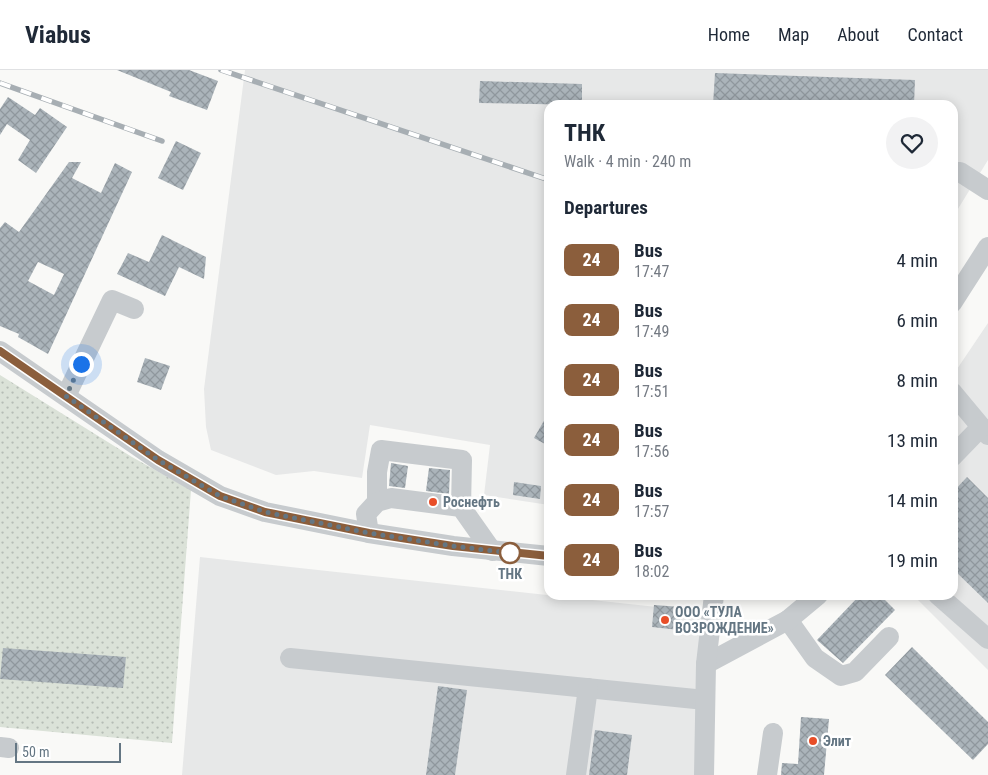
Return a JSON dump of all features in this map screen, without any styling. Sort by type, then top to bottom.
[{"type":"street","points":[[958,172],[988,190]]},
{"type":"street","points":[[958,294],[988,247]]},
{"type":"street","points":[[66,396],[112,300],[134,309]]},
{"type":"street","points":[[0,351],[158,460],[220,496],[265,512],[369,533],[453,546],[544,556]]},
{"type":"street","points":[[958,399],[985,431],[958,452]]},
{"type":"street","points":[[377,502],[381,450],[462,460],[461,507],[492,551]]},
{"type":"street","points":[[369,533],[366,514],[377,502],[391,498],[461,507]]},
{"type":"street","points":[[704,775],[706,664],[713,600]]},
{"type":"street","points":[[706,664],[788,620],[812,600]]},
{"type":"street","points":[[944,600],[988,639]]},
{"type":"street","points":[[788,620],[815,658],[841,676],[855,672],[889,637]]},
{"type":"street","points":[[290,658],[705,700]]},
{"type":"street","points":[[576,775],[588,688]]},
{"type":"street","points":[[767,775],[773,733]]},
{"type":"shaded area","points":[[245,70],[988,70],[988,160],[958,209],[958,100],[544,100],[544,504],[484,495],[490,445],[370,425],[362,478],[314,471],[276,475],[211,450],[206,427],[204,389]]},
{"type":"shaded area","points":[[988,323],[988,670],[918,600],[958,600],[958,368]]},
{"type":"shaded area","points":[[0,375],[132,457],[191,490],[172,743],[0,727]]},
{"type":"shaded area","points":[[200,557],[544,595],[544,600],[592,600],[702,612],[696,775],[182,775]]},
{"type":"building","points":[[117,70],[189,70],[218,81],[207,110],[169,96],[171,92]]},
{"type":"building","points":[[715,73],[915,80],[914,100],[713,100]]},
{"type":"building","points":[[480,81],[582,84],[582,100],[544,100],[544,104],[479,103]]},
{"type":"building","points":[[8,97],[35,115],[40,108],[67,127],[36,173],[18,160],[30,140],[7,124],[0,135],[0,109]]},
{"type":"building","points":[[176,141],[201,153],[183,190],[158,178]]},
{"type":"building","points":[[69,162],[81,162],[72,178],[101,193],[115,163],[132,172],[48,354],[18,337],[19,334],[0,326],[0,228],[5,222],[19,232]],"holes":[[[38,262],[64,274],[54,295],[28,281]]]},
{"type":"building","points":[[162,235],[206,257],[204,279],[179,267],[165,296],[117,274],[128,253],[149,262]]},
{"type":"building","points":[[145,358],[170,366],[161,390],[137,382]]},
{"type":"building","points":[[544,421],[544,443],[534,438]]},
{"type":"building","points":[[391,463],[408,466],[405,488],[389,486]]},
{"type":"building","points":[[429,468],[450,470],[449,494],[426,491]]},
{"type":"building","points":[[967,477],[988,498],[988,603],[958,574],[958,487]]},
{"type":"building","points":[[514,482],[541,486],[540,499],[513,495]]},
{"type":"building","points":[[855,600],[885,600],[895,610],[843,663],[817,640]]},
{"type":"building","points":[[654,605],[681,607],[679,630],[652,627]]},
{"type":"building","points":[[912,647],[988,722],[988,744],[973,760],[885,675]]},
{"type":"building","points":[[3,648],[126,657],[123,688],[0,679]]},
{"type":"building","points":[[438,686],[467,690],[455,775],[426,775]]},
{"type":"building","name":"Элит","points":[[801,717],[829,719],[824,775],[781,775],[782,763],[798,764]]},
{"type":"building","points":[[595,730],[632,735],[627,775],[589,775]]},
{"type":"railway","points":[[221,70],[544,178]]},
{"type":"railway","points":[[0,83],[162,141]]},
{"type":"bus line","name":"24","points":[[0,351],[158,460],[220,496],[265,512],[369,533],[453,546],[544,556]]},
{"type":"place","name":"Роснефть","points":[[433,502]]},
{"type":"place","name":"ТНК","points":[[510,553]]},
{"type":"place","name":"ООО «ТУЛА ВОЗРОЖДЕНИЕ»","points":[[665,620]]},
{"type":"place","name":"Элит","points":[[813,741]]},
{"type":"route","points":[[81,364],[66,396],[158,460],[220,496],[265,512],[369,533],[510,553]]}]
